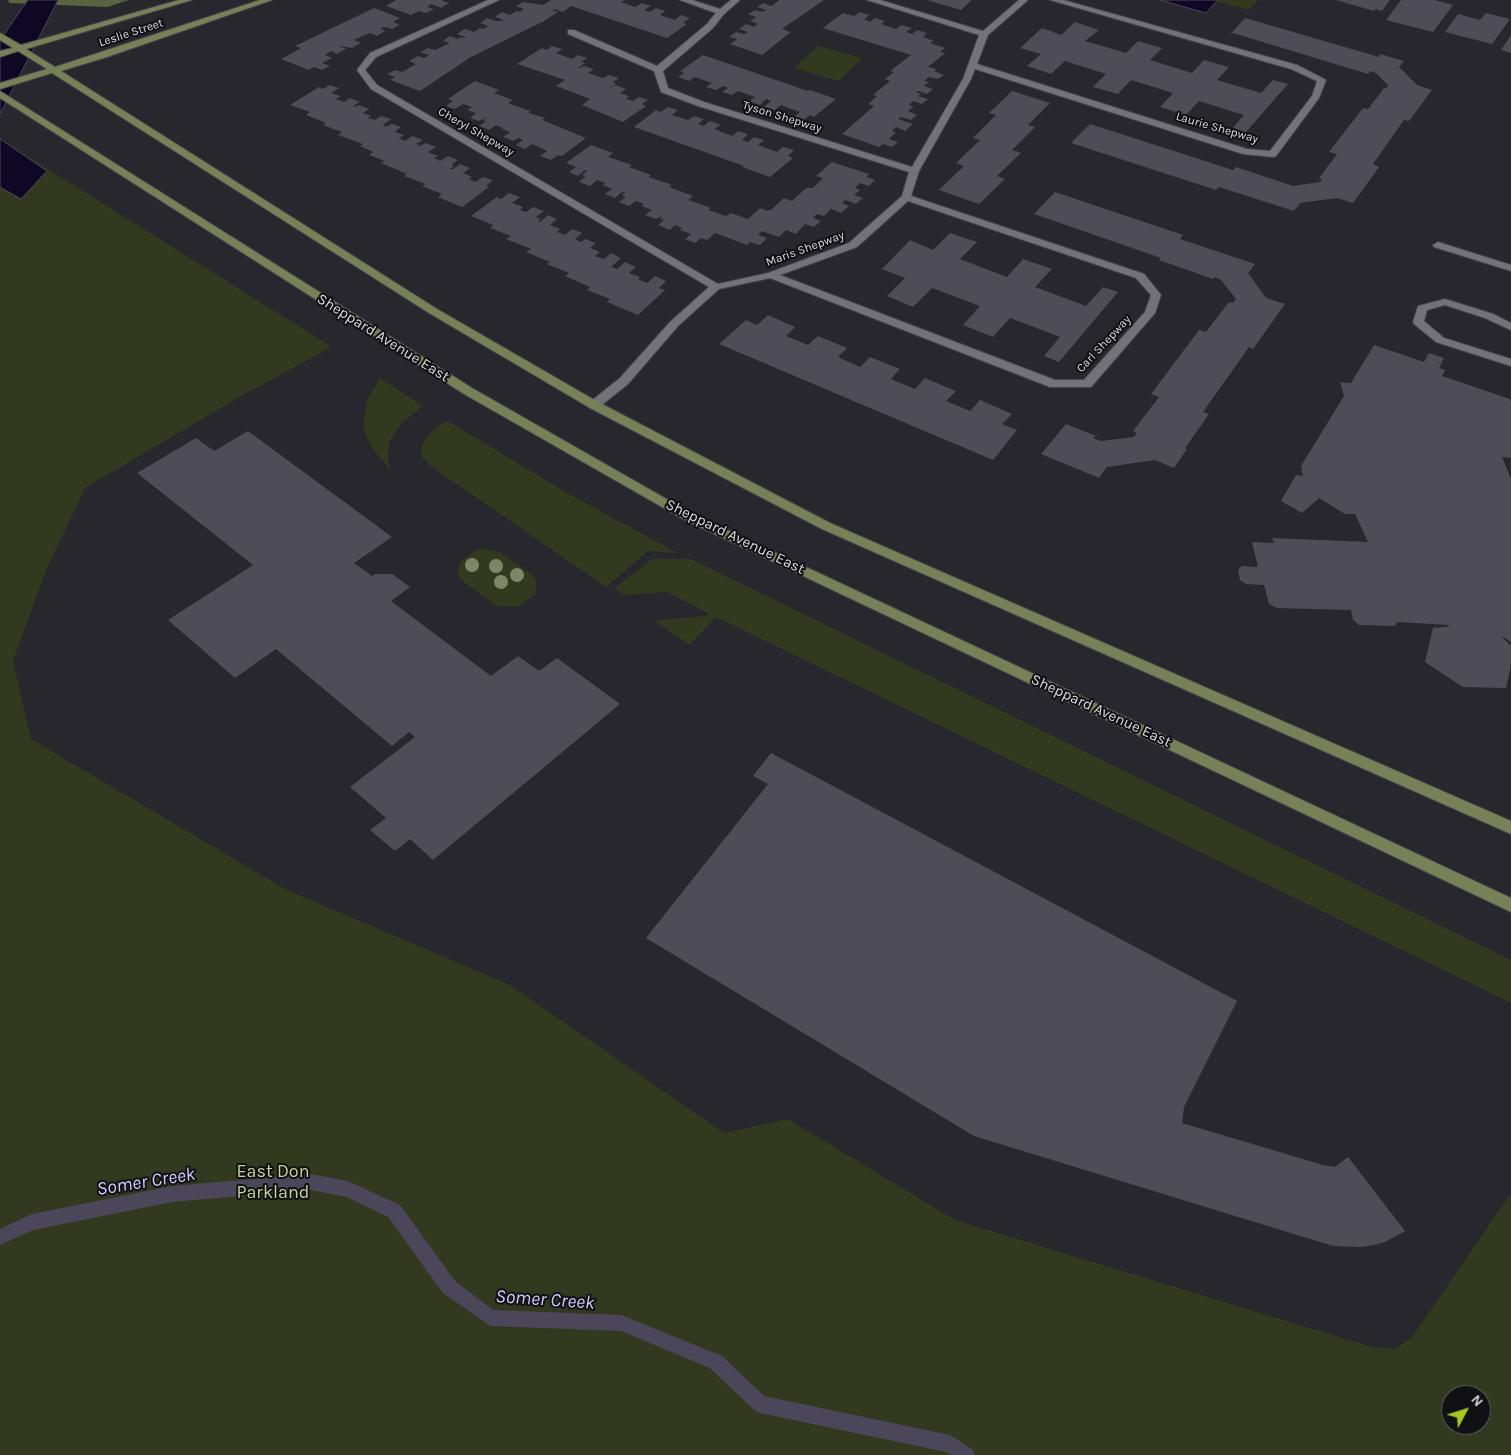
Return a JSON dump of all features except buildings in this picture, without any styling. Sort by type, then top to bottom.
[{"type":"main road","name":"Leslie Street","points":[[0,54],[188,0]]},
{"type":"main road","name":"Leslie Street","points":[[0,86],[193,27],[268,0]]},
{"type":"main road","points":[[0,36],[433,311],[594,405],[826,526],[1511,828]]},
{"type":"main road","name":"Sheppard Avenue East","points":[[0,94],[468,391],[687,516],[1511,905]]},
{"type":"street","name":"Cheryl Shepway","points":[[495,0],[374,55],[361,70],[374,87],[716,287]]},
{"type":"street","points":[[684,0],[721,12]]},
{"type":"street","points":[[571,32],[658,70],[710,26],[721,12],[736,0]]},
{"type":"street","points":[[871,0],[984,34]]},
{"type":"street","points":[[906,197],[914,171],[973,66],[984,34],[1024,0]]},
{"type":"street","name":"Laurie Shepway","points":[[973,66],[1246,152],[1273,154],[1316,96],[1322,80],[1294,67],[1054,0]]},
{"type":"street","name":"Tyson Shepway","points":[[658,70],[664,90],[701,104],[914,171]]},
{"type":"street","name":"Maris Shepway","points":[[716,287],[772,276],[853,245],[906,197]]},
{"type":"street","name":"Carl Shepway","points":[[772,276],[1054,384],[1087,384],[1150,313],[1156,295],[1140,276],[906,197]]},
{"type":"street","points":[[594,405],[624,381],[674,324],[716,287]]},
{"type":"street","points":[[1511,327],[1489,316],[1446,302],[1422,308],[1418,322],[1440,340],[1511,364]]},
{"type":"lane","points":[[1438,246],[1511,268]]},
{"type":"green space","points":[[8,0],[129,0],[107,7],[9,3]]},
{"type":"green space","points":[[1211,0],[1258,0],[1249,10]]},
{"type":"green space","points":[[818,46],[862,58],[839,81],[794,68]]},
{"type":"green space","name":"East Don Parkland","points":[[0,139],[332,347],[243,395],[85,488],[45,573],[13,661],[31,739],[285,889],[510,985],[724,1133],[788,1119],[955,1220],[1372,1347],[1395,1349],[1412,1337],[1511,1193],[1511,1455],[0,1455]]},
{"type":"green space","points":[[380,378],[423,406],[400,425],[389,442],[388,459],[391,471],[373,449],[363,425],[367,400]]},
{"type":"green space","points":[[448,421],[569,494],[678,553],[648,551],[606,587],[429,465],[422,457],[421,449],[424,441],[436,427]]},
{"type":"green space","points":[[483,549],[500,552],[531,574],[536,580],[536,594],[520,606],[501,607],[492,603],[461,580],[457,573],[461,561],[474,551]]},
{"type":"green space","points":[[652,559],[691,559],[1511,960],[1511,1003],[716,617],[690,645],[656,622],[658,620],[706,616],[708,613],[667,592],[624,595],[614,589]]},
{"type":"shaded area","points":[[28,0],[58,0],[0,114],[0,40]]},
{"type":"shaded area","points":[[1160,0],[1215,0],[1217,1],[1206,13]]},
{"type":"shaded area","points":[[0,139],[47,171],[21,199],[0,187]]},
{"type":"waterway","name":"Somer Creek","points":[[0,1237],[32,1222],[172,1194],[311,1182],[348,1189],[394,1211],[449,1287],[490,1318],[621,1323],[716,1362],[760,1404],[950,1444],[966,1455]]}]
